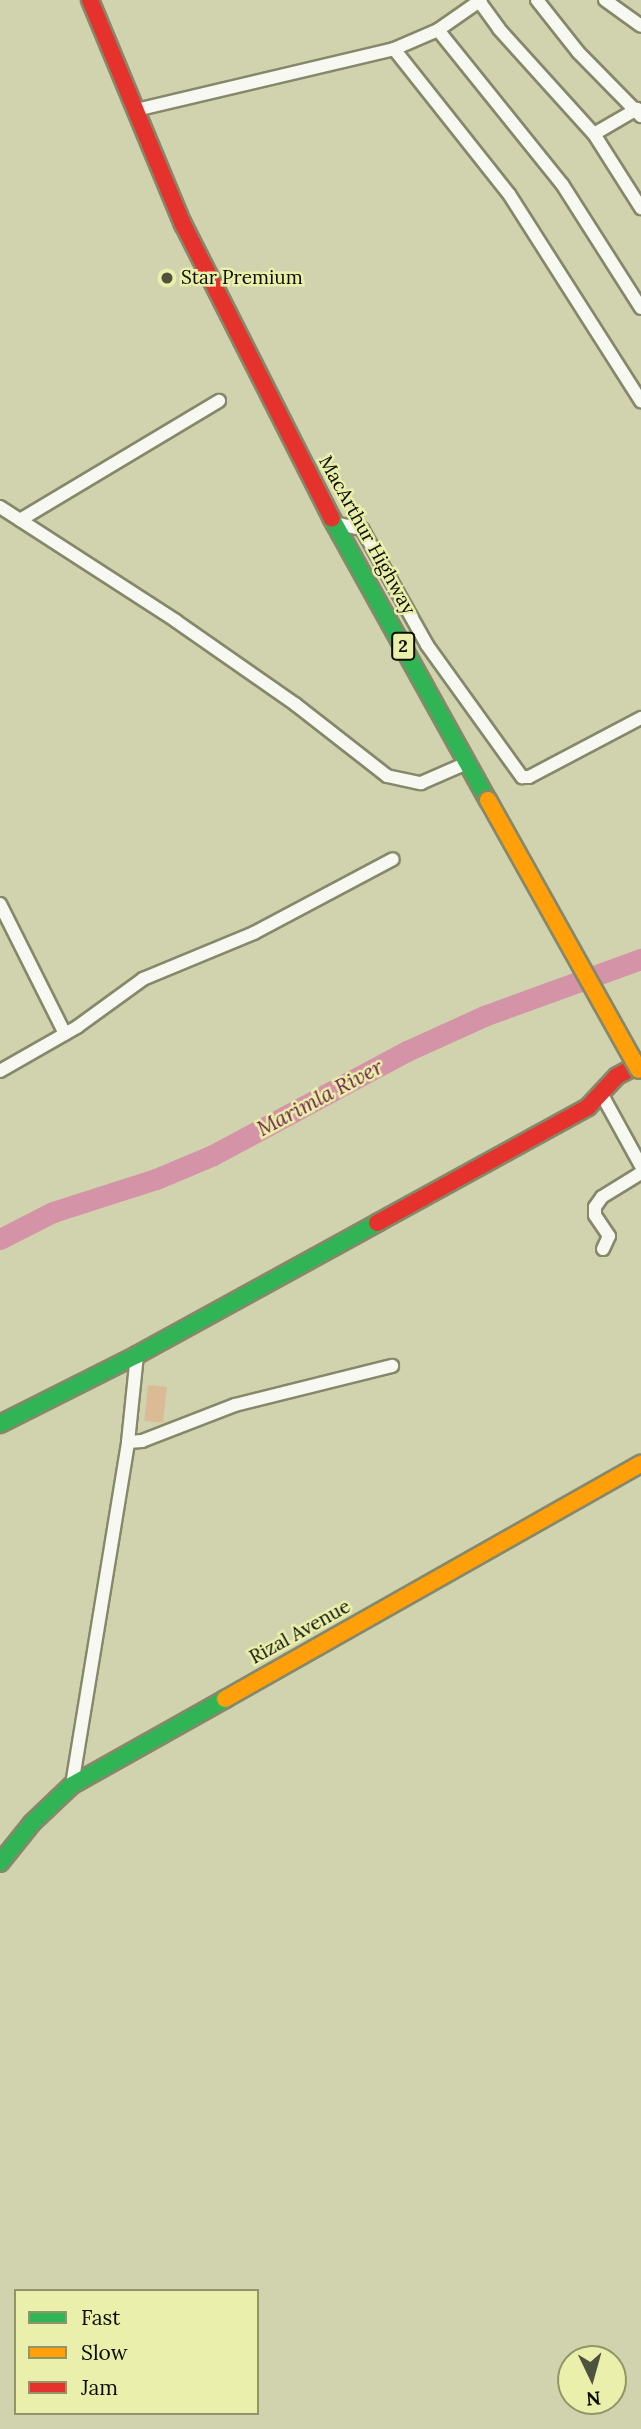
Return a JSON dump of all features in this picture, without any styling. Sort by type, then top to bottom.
[{"type":"main road","name":"MacArthur Highway","points":[[90,0],[183,224],[335,523],[640,1069]]},
{"type":"main road","points":[[0,1424],[137,1355],[564,1121],[602,1095],[617,1076],[640,1069]]},
{"type":"main road","name":"Rizal Avenue","points":[[0,1863],[32,1823],[72,1785],[641,1464]]},
{"type":"street","points":[[136,110],[394,49],[438,30],[461,5],[480,0],[499,29],[594,134],[641,208]]},
{"type":"street","points":[[537,0],[578,52],[639,112],[594,134]]},
{"type":"street","points":[[605,0],[641,26]]},
{"type":"street","points":[[438,30],[562,184],[641,308]]},
{"type":"street","points":[[394,49],[509,194],[641,401]]},
{"type":"street","points":[[20,520],[219,401]]},
{"type":"street","points":[[0,507],[274,690],[387,776],[398,782],[421,782],[467,763]]},
{"type":"street","points":[[335,523],[362,529],[427,645],[522,777],[529,777],[641,718]]},
{"type":"street","points":[[0,1071],[65,1034],[143,979],[254,933],[393,859]]},
{"type":"street","points":[[0,904],[65,1034]]},
{"type":"street","points":[[602,1095],[641,1166]]},
{"type":"street","points":[[603,1249],[609,1236],[594,1215],[595,1206],[602,1197],[641,1173]]},
{"type":"street","points":[[72,1785],[128,1442],[137,1355]]},
{"type":"street","points":[[128,1442],[142,1441],[235,1405],[392,1366]]},
{"type":"shaded area","points":[[148,1385],[167,1387],[163,1423],[144,1421]]},
{"type":"waterway","name":"Marimla River","points":[[0,1239],[53,1212],[156,1179],[213,1155],[407,1051],[484,1016],[641,959]]},
{"type":"traffic: fast","points":[[332,519],[488,800]]},
{"type":"traffic: fast","points":[[0,1424],[137,1355],[377,1223]]},
{"type":"traffic: fast","points":[[0,1863],[32,1823],[72,1785],[225,1699]]},
{"type":"traffic: slow","points":[[488,800],[639,1070]]},
{"type":"traffic: slow","points":[[225,1699],[641,1464]]},
{"type":"traffic: jam","points":[[90,0],[183,224],[332,519]]},
{"type":"traffic: jam","points":[[377,1223],[588,1107],[617,1076],[641,1063]]},
{"type":"place","name":"Star Premium","points":[[167,278]]}]
